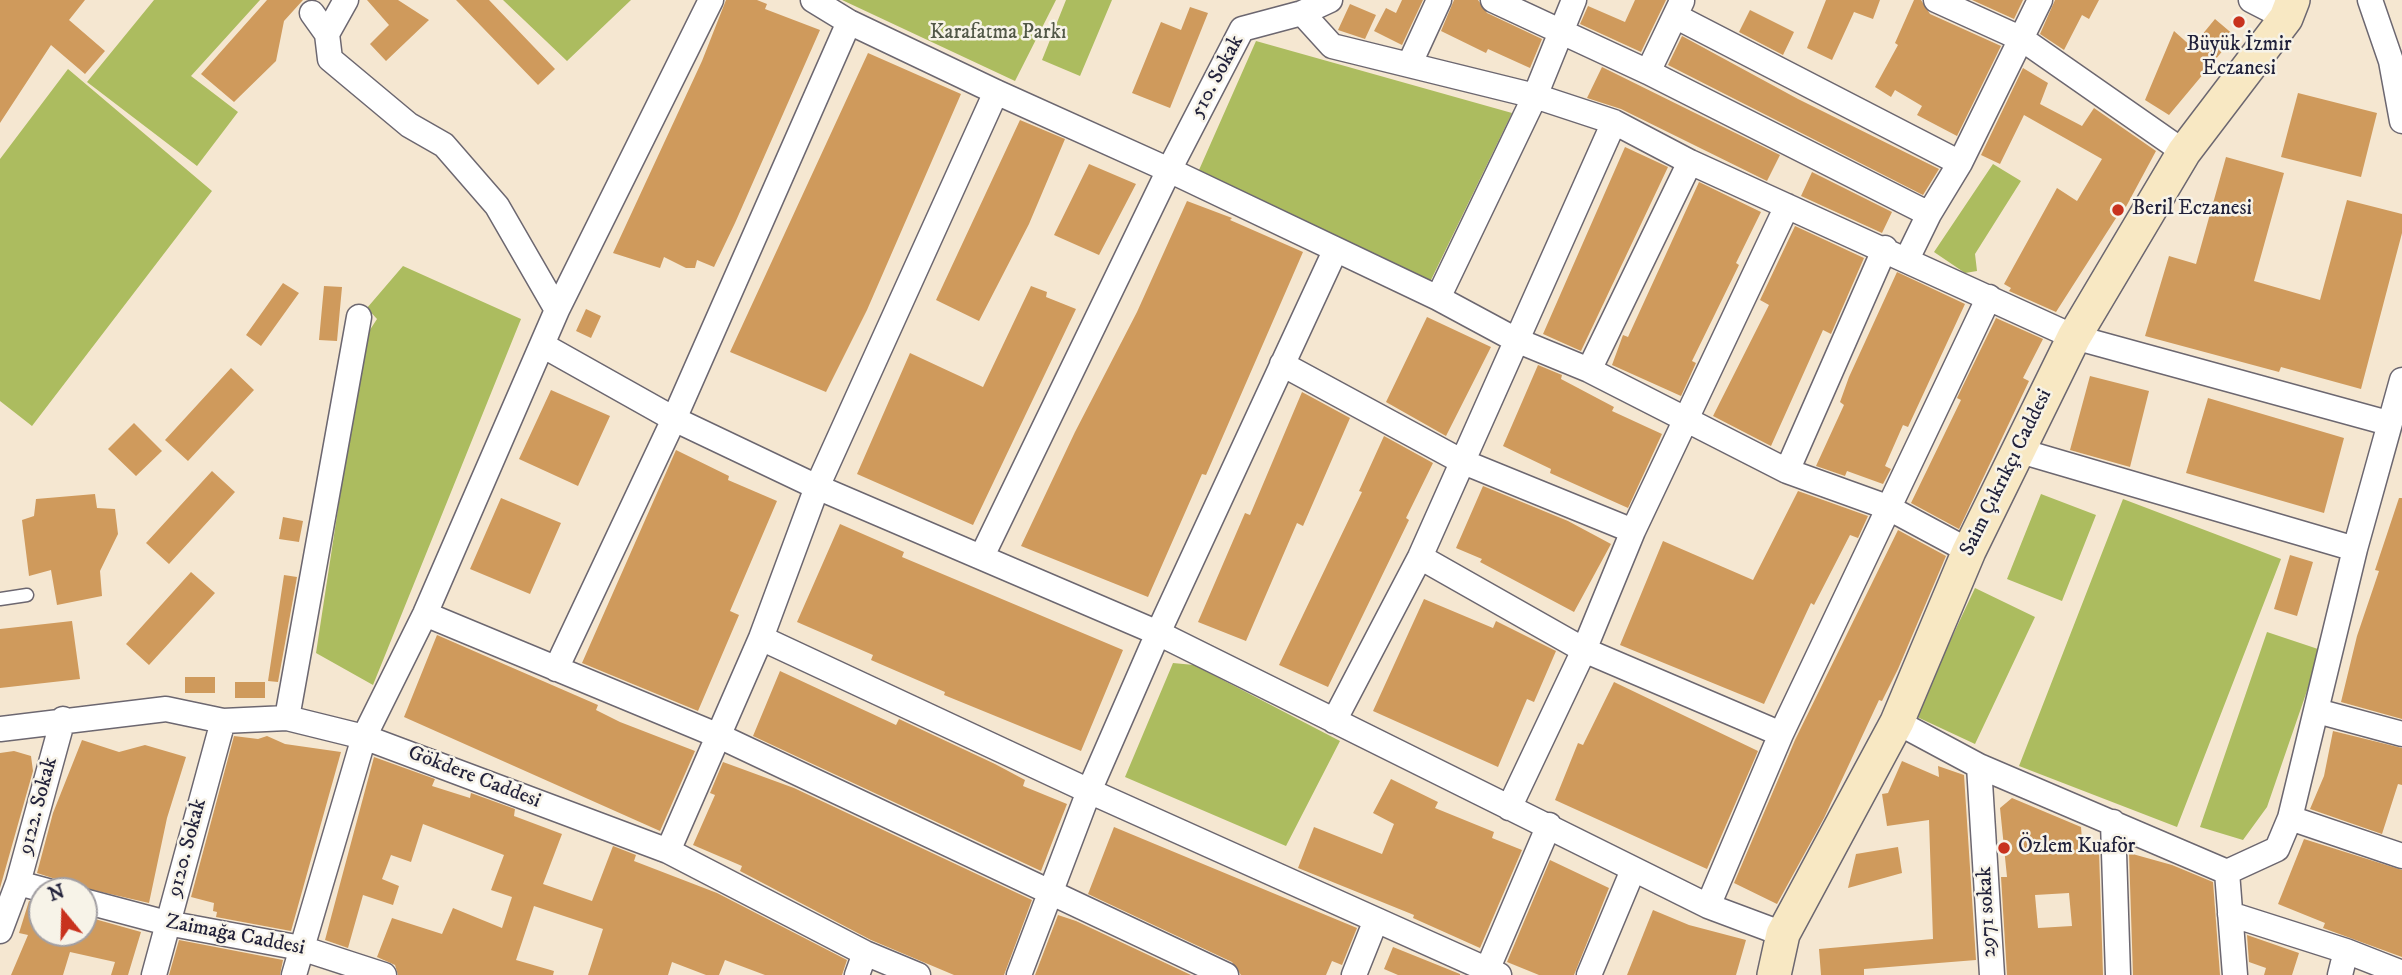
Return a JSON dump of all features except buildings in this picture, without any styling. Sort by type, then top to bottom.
[{"type":"main road","name":"Saim Çıkrıkçı Caddesi","points":[[1774,975],[1783,934],[1897,722],[1969,551],[2074,337],[2185,152],[2290,9]]},
{"type":"street","points":[[327,34],[346,0]]},
{"type":"street","points":[[294,975],[364,737],[425,614],[544,346],[557,310],[711,0]]},
{"type":"street","points":[[813,0],[849,22],[1438,298],[1516,340],[1589,370],[1787,471],[1887,507],[1969,551]]},
{"type":"street","name":"510. Sokak","points":[[982,556],[1169,170],[1242,29],[1302,13],[1330,0]]},
{"type":"street","points":[[1410,63],[1439,0]]},
{"type":"street","points":[[1493,0],[1648,72],[1929,214]]},
{"type":"street","points":[[1438,298],[1535,96],[1574,0]]},
{"type":"street","points":[[1936,0],[2022,39],[2185,152]]},
{"type":"street","points":[[1787,471],[1896,254],[1929,214],[1960,163],[2040,0]]},
{"type":"street","points":[[2251,0],[2290,9]]},
{"type":"street","points":[[2370,0],[2396,60],[2402,121]]},
{"type":"street","points":[[1648,72],[1678,8],[1960,163]]},
{"type":"street","points":[[312,13],[327,34],[330,59],[409,125],[444,145],[497,206],[557,310]]},
{"type":"street","points":[[1302,13],[1332,46],[1410,63],[1535,96],[1614,122],[1690,162],[2074,337],[2388,423]]},
{"type":"street","points":[[556,669],[674,419],[849,22]]},
{"type":"street","points":[[667,851],[761,638],[817,486],[996,92]]},
{"type":"street","points":[[1334,721],[1420,557],[1614,122]]},
{"type":"street","points":[[1589,370],[1690,162]]},
{"type":"street","points":[[1509,808],[1584,650],[1633,531],[1787,206]]},
{"type":"street","points":[[1019,975],[1089,792],[1158,632],[1335,251]]},
{"type":"street","points":[[1708,906],[1781,734],[1989,297]]},
{"type":"street","points":[[287,718],[359,317]]},
{"type":"street","points":[[544,346],[674,419],[817,486],[1158,632],[1509,808],[1549,825],[1633,870],[1708,906],[1783,934]]},
{"type":"street","points":[[1282,364],[1461,461],[1633,531]]},
{"type":"street","points":[[1897,722],[1979,766],[2227,872],[2277,849],[2290,817],[2355,549],[2402,380]]},
{"type":"street","points":[[2017,450],[2355,549]]},
{"type":"street","points":[[1420,557],[1584,650],[1781,734]]},
{"type":"street","points":[[425,614],[719,736],[1226,975]]},
{"type":"street","points":[[761,638],[1089,792],[1490,973],[1549,825]]},
{"type":"street","name":"Gökdere Caddesi","points":[[0,729],[63,719],[166,709],[223,721],[287,718],[364,737],[667,851],[861,964],[918,975]]},
{"type":"street","points":[[2317,711],[2402,734]]},
{"type":"street","name":"9122. Sokak","points":[[0,931],[63,719]]},
{"type":"street","name":"9120. Sokak","points":[[154,975],[223,721]]},
{"type":"street","name":"2971 sokak","points":[[1979,766],[1992,975]]},
{"type":"street","points":[[2290,817],[2402,856]]},
{"type":"street","points":[[2113,822],[2118,975]]},
{"type":"street","points":[[1590,975],[1633,870]]},
{"type":"street","points":[[2227,872],[2235,975]]},
{"type":"street","points":[[9,899],[28,895]]},
{"type":"street","name":"Zaimağa Caddesi","points":[[98,905],[167,923],[301,948],[384,975]]},
{"type":"street","points":[[2230,914],[2343,963],[2402,973]]},
{"type":"street","points":[[1354,975],[1376,920]]},
{"type":"lane","points":[[0,599],[27,595]]},
{"type":"green space","points":[[154,0],[260,0],[191,76],[238,112],[197,166],[87,82]]},
{"type":"green space","points":[[503,0],[631,0],[567,61]]},
{"type":"green space","name":"Karafatma Parkı","points":[[842,0],[1056,0],[1015,81]]},
{"type":"green space","points":[[1066,0],[1112,0],[1080,76],[1042,60]]},
{"type":"green space","points":[[1256,41],[1512,113],[1430,282],[1199,170]]},
{"type":"green space","points":[[68,69],[212,191],[32,426],[0,401],[0,159]]},
{"type":"green space","points":[[1993,164],[2021,181],[1975,254],[1977,271],[1965,273],[1934,252]]},
{"type":"green space","points":[[403,266],[521,319],[373,685],[316,653],[364,339],[377,319],[367,308]]},
{"type":"green space","points":[[2041,494],[2096,515],[2062,601],[2007,579]]},
{"type":"green space","points":[[2123,499],[2281,559],[2177,827],[2019,766]]},
{"type":"green space","points":[[1975,588],[2035,617],[1975,744],[1915,716]]},
{"type":"green space","points":[[2267,632],[2321,650],[2267,807],[2243,840],[2200,827]]},
{"type":"green space","points":[[1173,663],[1194,665],[1340,741],[1286,846],[1125,777]]},
{"type":"place","name":"Büyük İzmir Eczanesi","points":[[2239,22]]},
{"type":"place","name":"Beril Eczanesi","points":[[2118,210]]},
{"type":"place","name":"Özlem Kuaför","points":[[2004,848]]}]
